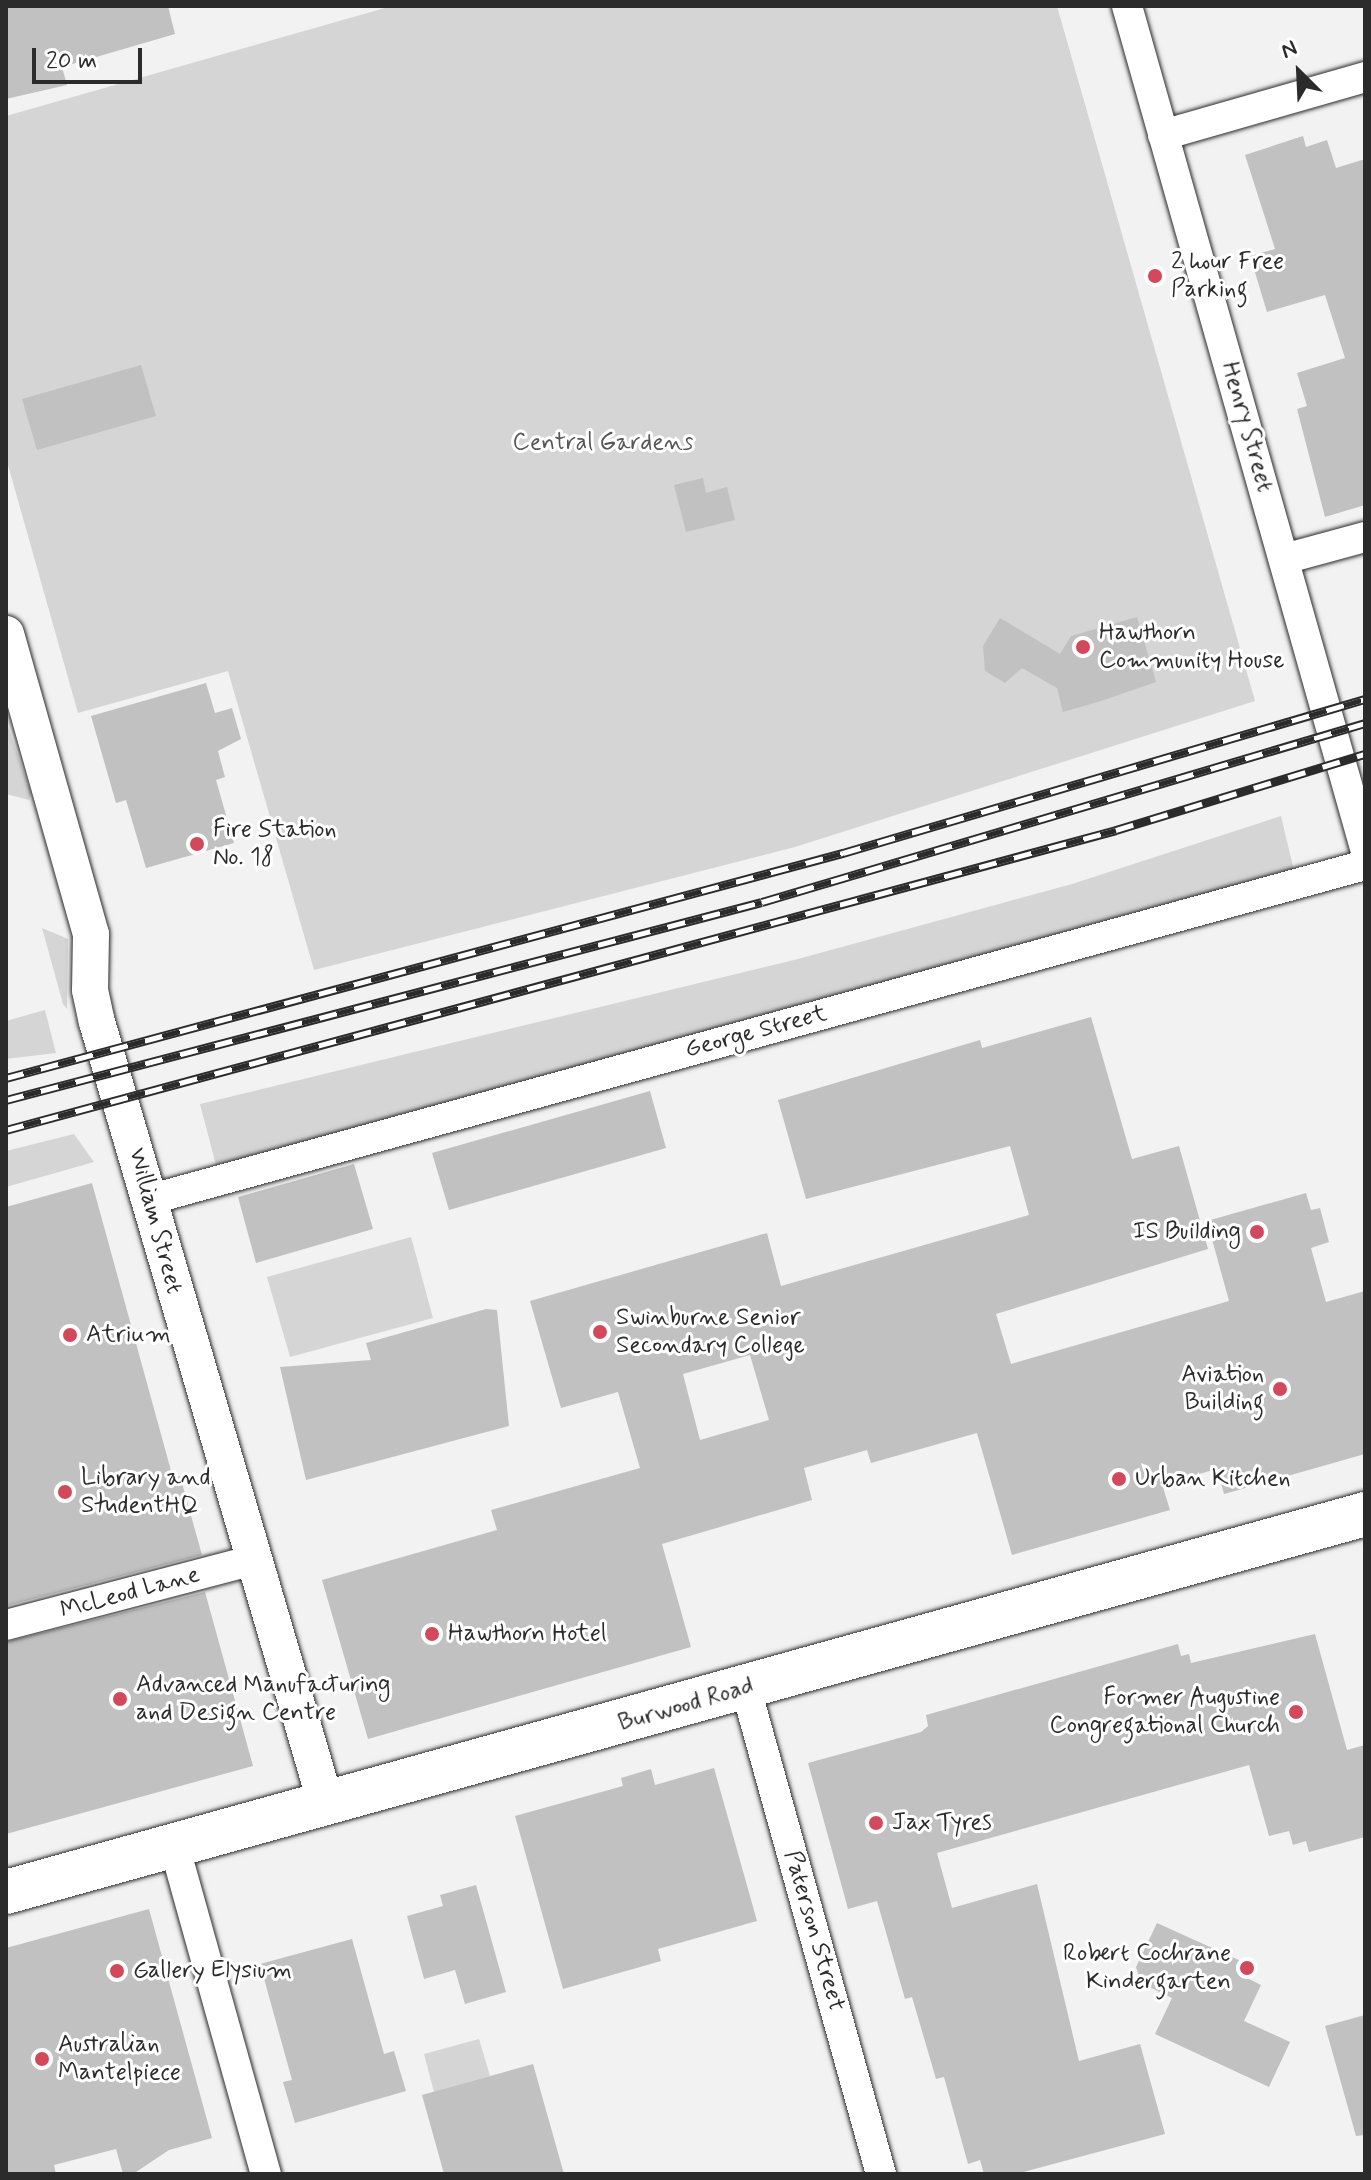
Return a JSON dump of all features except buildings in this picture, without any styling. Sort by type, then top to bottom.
[{"type":"main road","name":"Burwood Road","points":[[6,1892],[746,1689],[1365,1514]]},
{"type":"street","name":"Henry Street","points":[[1127,6],[1365,848]]},
{"type":"street","points":[[1163,135],[1365,77]]},
{"type":"street","points":[[1284,559],[1365,537]]},
{"type":"street","name":"William Street","points":[[6,634],[14,691],[91,934],[90,990],[148,1200],[326,1804]]},
{"type":"street","name":"George Street","points":[[148,1200],[1365,865]]},
{"type":"street","name":"McLeod Lane","points":[[6,1625],[254,1560]]},
{"type":"street","name":"Paterson Street","points":[[746,1689],[881,2174]]},
{"type":"street","points":[[174,1845],[266,2174]]},
{"type":"green space","name":"Central Gardens","points":[[392,6],[1057,6],[1255,701],[795,847],[314,970],[228,671],[78,713],[6,458],[6,116]]},
{"type":"green space","points":[[6,721],[31,793],[29,800],[6,794]]},
{"type":"green space","points":[[1281,816],[1295,875],[217,1169],[200,1104],[798,959],[1072,884]]},
{"type":"green space","points":[[42,928],[68,939],[67,1009],[63,1004]]},
{"type":"green space","points":[[45,1010],[56,1053],[6,1059],[6,1021]]},
{"type":"green space","points":[[74,1134],[94,1162],[6,1187],[6,1151]]},
{"type":"green space","points":[[411,1237],[433,1318],[290,1357],[267,1277]]},
{"type":"green space","points":[[479,2039],[490,2076],[434,2092],[424,2054]]},
{"type":"railway","points":[[6,1078],[843,853],[1365,699]]},
{"type":"railway","points":[[6,1100],[762,902],[1365,723]]},
{"type":"railway","points":[[6,1130],[1116,830],[1365,754]]},
{"type":"place","name":"2 hour Free Parking","points":[[1155,276]]},
{"type":"place","name":"Hawthorn Community House","points":[[1083,647]]},
{"type":"place","name":"Fire Station No. 18","points":[[197,844]]},
{"type":"place","name":"IS Building","points":[[1257,1232]]},
{"type":"place","name":"Swinburne Senior Secondary College","points":[[600,1332]]},
{"type":"place","name":"Atrium","points":[[70,1335]]},
{"type":"place","name":"Aviation Building","points":[[1280,1389]]},
{"type":"place","name":"Urban Kitchen","points":[[1119,1479]]},
{"type":"place","name":"Library and StudentHQ","points":[[65,1492]]},
{"type":"place","name":"Hawthorn Hotel","points":[[432,1634]]},
{"type":"place","name":"Advanced Manufacturing and Design Centre","points":[[120,1699]]},
{"type":"place","name":"Former Augustine Congregational Church","points":[[1296,1712]]},
{"type":"place","name":"Jax Tyres","points":[[876,1823]]},
{"type":"place","name":"Robert Cochrane Kindergarten","points":[[1247,1968]]},
{"type":"place","name":"Gallery Elysium","points":[[117,1971]]},
{"type":"place","name":"Australian Mantelpiece","points":[[42,2059]]}]
